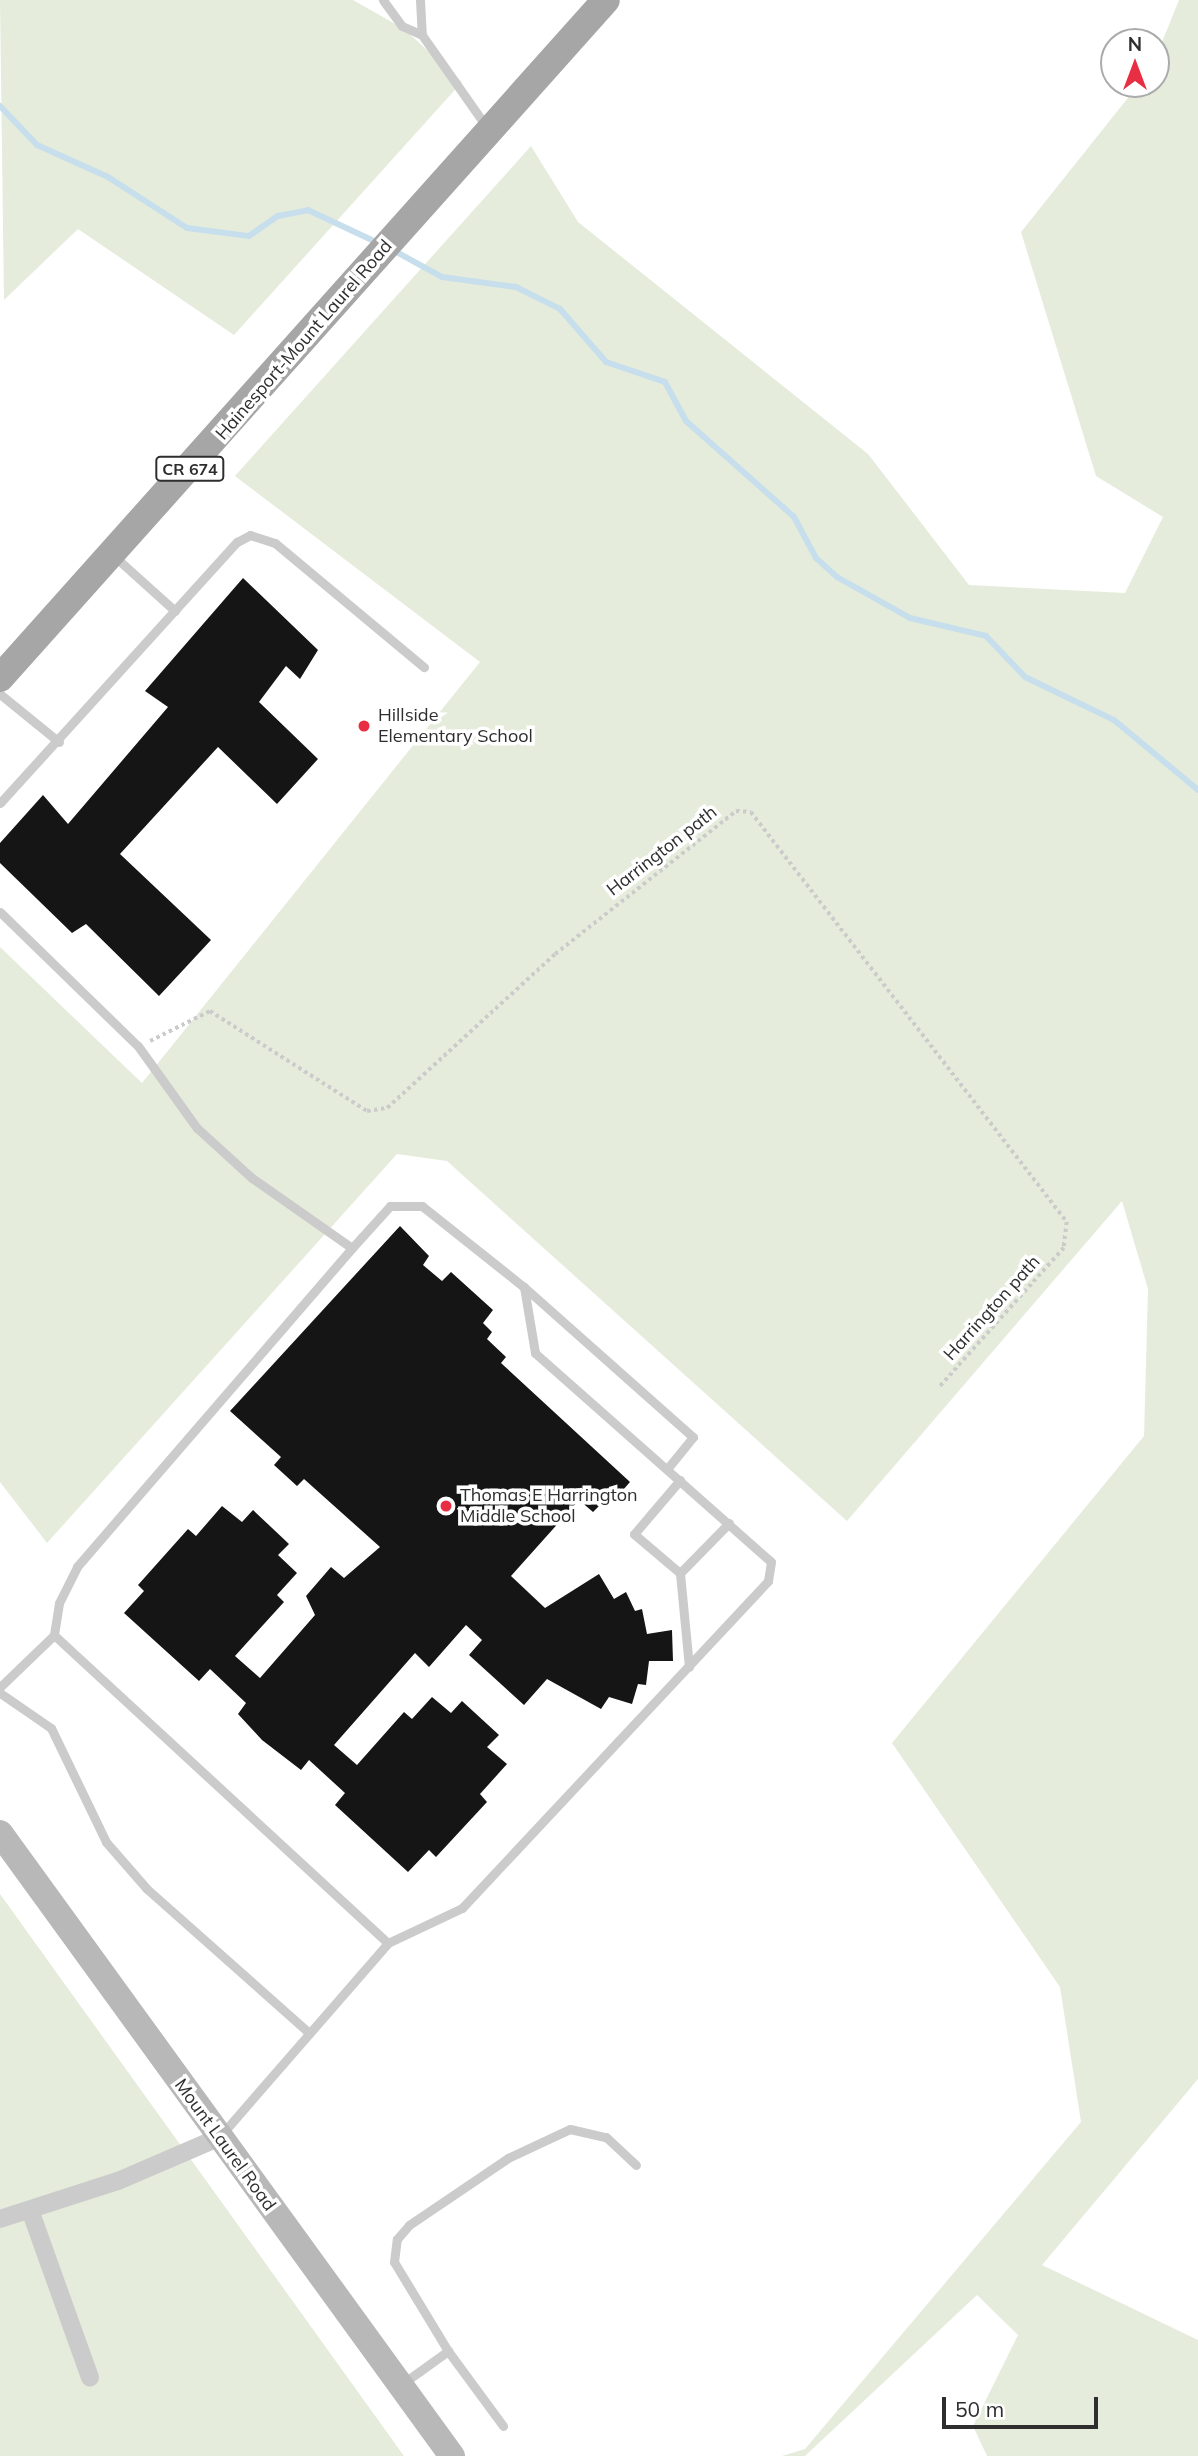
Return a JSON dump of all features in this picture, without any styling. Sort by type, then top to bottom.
[{"type":"main road","name":"Hainesport-Mount Laurel Road","points":[[0,678],[113,555],[606,0]]},
{"type":"main road","name":"Mount Laurel Road","points":[[0,1833],[218,2138],[452,2456]]},
{"type":"street","points":[[0,2220],[218,2138]]},
{"type":"street","points":[[30,2210],[90,2378]]},
{"type":"lane","points":[[382,0],[402,26],[422,35],[489,131]]},
{"type":"lane","points":[[420,0],[422,35]]},
{"type":"lane","points":[[0,803],[59,742],[175,611],[250,535],[275,543],[424,667]]},
{"type":"lane","points":[[113,555],[175,611]]},
{"type":"lane","points":[[0,694],[59,742]]},
{"type":"lane","points":[[0,912],[138,1046],[197,1128],[252,1178],[352,1248]]},
{"type":"lane","points":[[0,1687],[54,1635],[59,1603],[77,1567],[390,1206],[407,1202],[422,1206],[524,1287],[693,1437],[667,1469]]},
{"type":"lane","points":[[218,2138],[388,1942],[462,1908],[689,1667],[771,1572],[766,1555],[535,1353],[524,1287]]},
{"type":"lane","points":[[680,1480],[634,1534],[680,1573],[689,1667]]},
{"type":"lane","points":[[680,1573],[729,1522]]},
{"type":"lane","points":[[54,1635],[388,1942]]},
{"type":"lane","points":[[0,1693],[51,1728],[106,1842],[147,1889],[309,2033]]},
{"type":"lane","points":[[503,2426],[448,2351],[394,2262],[397,2239],[410,2225],[508,2158],[570,2129],[606,2137],[636,2165]]},
{"type":"lane","points":[[400,2385],[448,2351]]},
{"type":"path","name":"Harrington path","points":[[138,1046],[210,1011],[367,1111],[387,1108],[555,954],[736,811],[751,811],[1067,1222],[1064,1248],[939,1388]]},
{"type":"green space","points":[[0,0],[353,0],[404,29],[462,82],[234,335],[78,229],[4,300]]},
{"type":"green space","points":[[1179,0],[1198,0],[1198,2079],[1042,2265],[1198,2340],[1198,2456],[987,2456],[973,2426],[1018,2335],[977,2295],[805,2456],[782,2456],[805,2449],[1081,2122],[1060,1987],[892,1743],[1144,1436],[1148,1289],[1122,1201],[847,1521],[447,1161],[397,1154],[47,1543],[0,1482],[0,947],[142,1083],[480,662],[235,476],[531,146],[578,222],[868,454],[969,585],[1125,593],[1163,517],[1096,476],[1021,232],[1128,98],[1170,98],[1170,28],[1168,28]]},
{"type":"green space","points":[[0,1894],[404,2456],[0,2456]]},
{"type":"building","points":[[243,578],[318,650],[300,679],[286,666],[259,702],[318,759],[277,804],[218,747],[120,854],[211,940],[159,996],[86,924],[72,933],[0,863],[0,843],[43,795],[68,824],[168,707],[145,691]]},
{"type":"building","points":[[400,1226],[429,1256],[423,1265],[442,1281],[451,1272],[493,1310],[483,1323],[492,1332],[487,1339],[506,1357],[501,1363],[630,1482],[609,1506],[604,1501],[593,1512],[579,1500],[511,1576],[545,1608],[599,1574],[614,1599],[626,1592],[635,1611],[642,1609],[647,1634],[672,1630],[673,1661],[649,1661],[646,1685],[638,1684],[632,1704],[609,1697],[601,1709],[547,1679],[524,1705],[469,1655],[482,1640],[466,1625],[429,1667],[415,1653],[334,1745],[357,1765],[404,1712],[412,1719],[432,1697],[451,1713],[462,1701],[499,1735],[487,1747],[507,1764],[480,1794],[487,1802],[436,1857],[429,1850],[408,1872],[335,1805],[345,1793],[309,1760],[301,1770],[262,1740],[238,1714],[246,1703],[210,1669],[199,1681],[124,1613],[144,1591],[138,1585],[188,1529],[196,1536],[222,1506],[242,1522],[253,1510],[289,1544],[278,1555],[297,1573],[277,1595],[284,1602],[235,1656],[260,1678],[315,1615],[306,1596],[331,1567],[344,1578],[380,1547],[304,1479],[297,1486],[274,1465],[281,1457],[230,1411]]},
{"type":"waterway","points":[[0,106],[37,145],[108,177],[187,228],[249,236],[278,216],[308,210],[378,243]]},
{"type":"waterway","points":[[391,249],[442,277],[516,287],[560,309],[606,362],[665,382],[686,421],[794,517],[816,558],[837,577],[910,618],[986,636],[1025,677],[1114,720],[1198,790]]},
{"type":"place","name":"Hillside Elementary School","points":[[364,726]]},
{"type":"place","name":"Thomas E Harrington Middle School","points":[[446,1506]]}]
